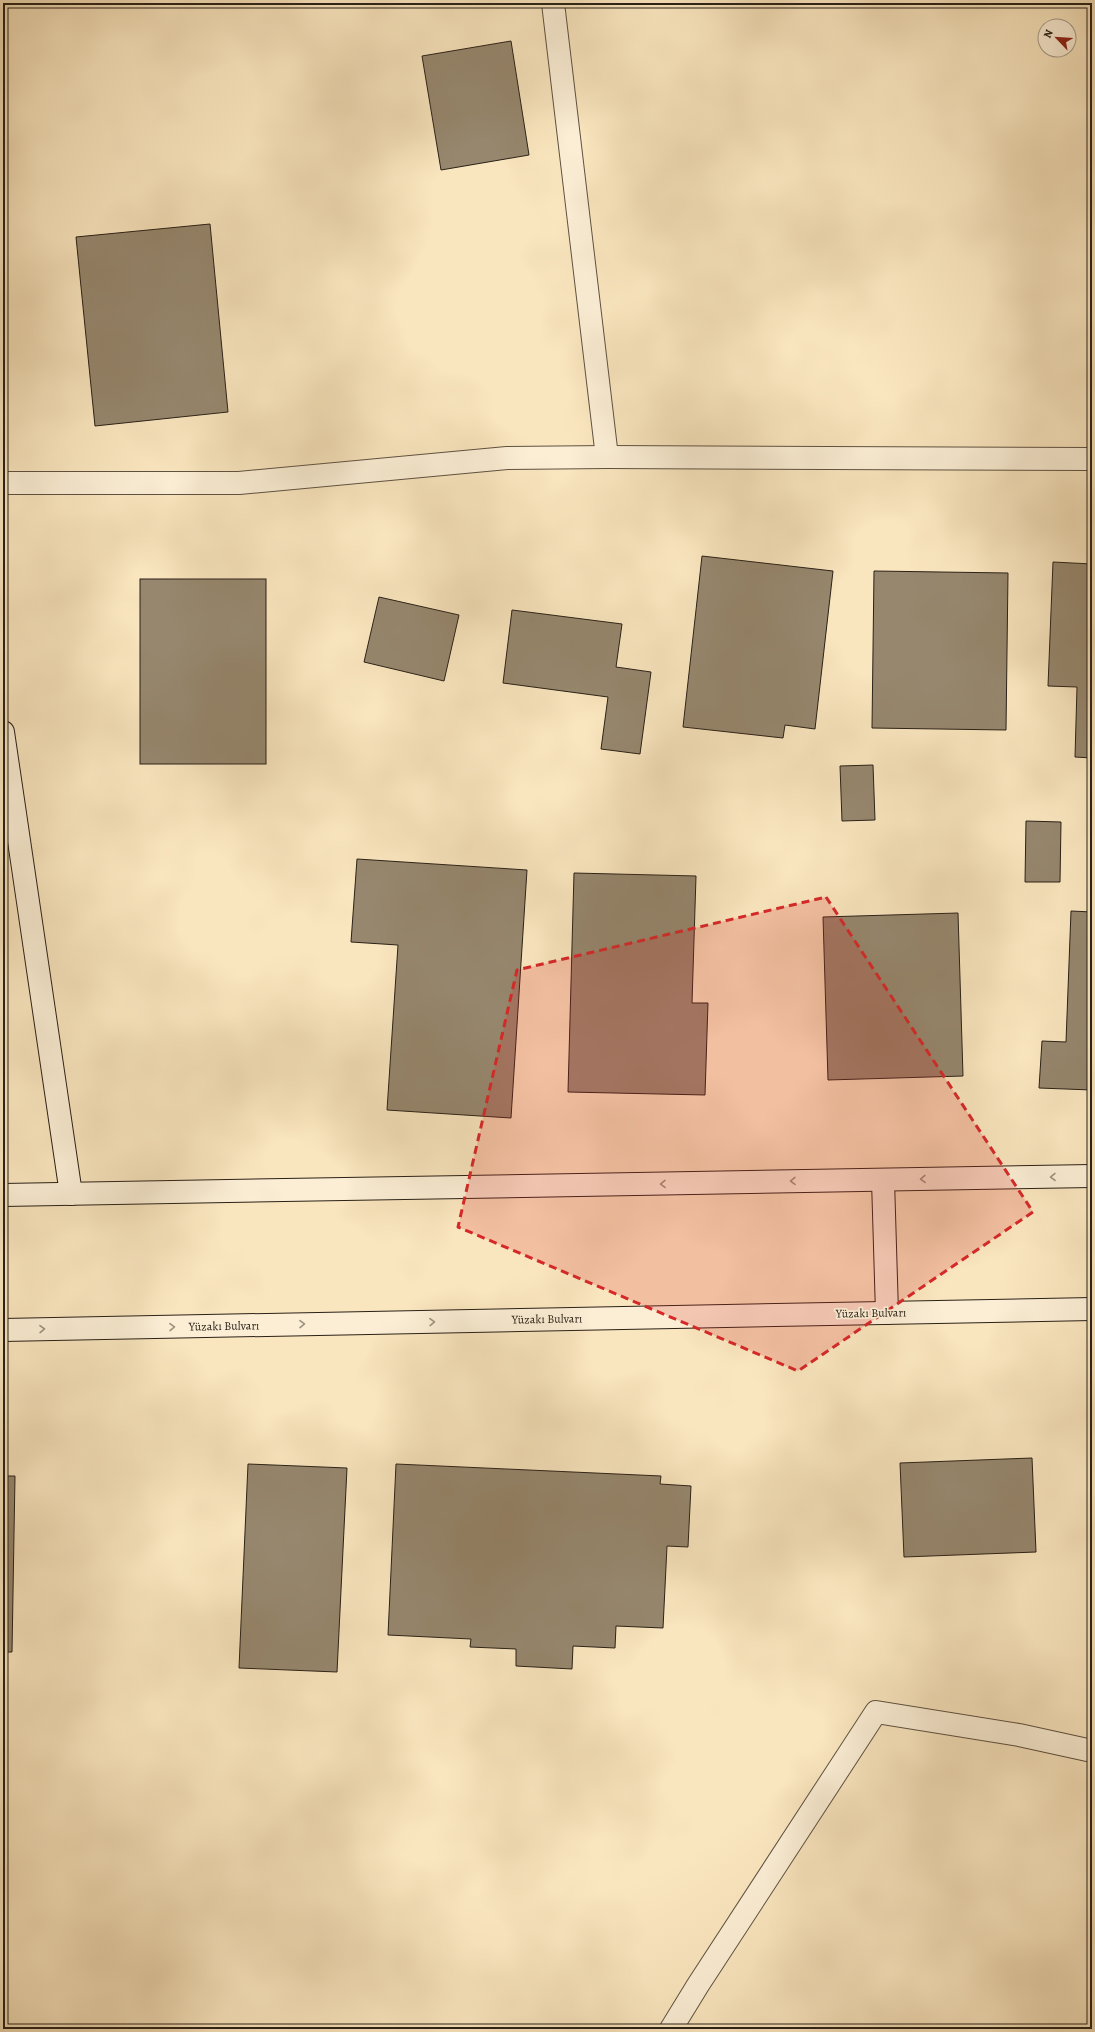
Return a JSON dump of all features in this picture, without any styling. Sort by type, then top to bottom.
[{"type":"street","points":[[553,3],[607,457]]},
{"type":"street","points":[[3,483],[239,483],[507,458],[1092,459]]},
{"type":"street","points":[[3,732],[71,1194]]},
{"type":"street","points":[[3,1195],[1092,1176]]},
{"type":"street","points":[[883,1180],[887,1313]]},
{"type":"street","name":"Yüzakı Bulvarı","points":[[3,1330],[1092,1309]]},
{"type":"street","points":[[671,2029],[698,1985],[876,1712],[1019,1735],[1092,1751]]},
{"type":"highlighted area","points":[[826,897],[1033,1212],[798,1371],[458,1227],[517,970]]},
{"type":"building","points":[[511,41],[529,155],[441,170],[422,56]]},
{"type":"building","points":[[210,224],[228,412],[95,426],[76,237]]},
{"type":"building","points":[[702,556],[833,571],[815,729],[785,725],[783,738],[683,727]]},
{"type":"building","points":[[1053,562],[1092,564],[1092,758],[1075,757],[1077,687],[1048,686]]},
{"type":"building","points":[[874,571],[1008,573],[1006,730],[872,728]]},
{"type":"building","points":[[140,579],[266,579],[266,764],[140,764]]},
{"type":"building","points":[[379,597],[459,615],[444,681],[364,662]]},
{"type":"building","points":[[512,610],[622,624],[616,667],[651,672],[640,754],[601,749],[608,697],[503,683]]},
{"type":"building","points":[[873,765],[875,820],[842,821],[840,766]]},
{"type":"building","points":[[1026,821],[1061,822],[1060,882],[1025,882]]},
{"type":"building","points":[[357,859],[527,870],[511,1118],[387,1110],[398,945],[351,942]]},
{"type":"building","points":[[574,873],[696,876],[692,1003],[708,1003],[705,1095],[568,1092]]},
{"type":"building","points":[[1071,911],[1092,912],[1092,1090],[1039,1088],[1042,1041],[1066,1042]]},
{"type":"building","points":[[958,913],[963,1076],[828,1080],[823,917]]},
{"type":"building","points":[[1032,1458],[1036,1552],[904,1557],[900,1463]]},
{"type":"building","points":[[248,1464],[347,1468],[337,1672],[239,1668]]},
{"type":"building","points":[[396,1464],[661,1476],[660,1484],[691,1486],[688,1547],[667,1546],[663,1628],[616,1626],[615,1648],[573,1646],[572,1669],[516,1666],[516,1649],[470,1647],[471,1639],[388,1635]]},
{"type":"building","points":[[3,1473],[5,1473],[12,1618],[3,1618]]},
{"type":"building","points":[[3,1476],[15,1476],[12,1652],[3,1652]]}]
